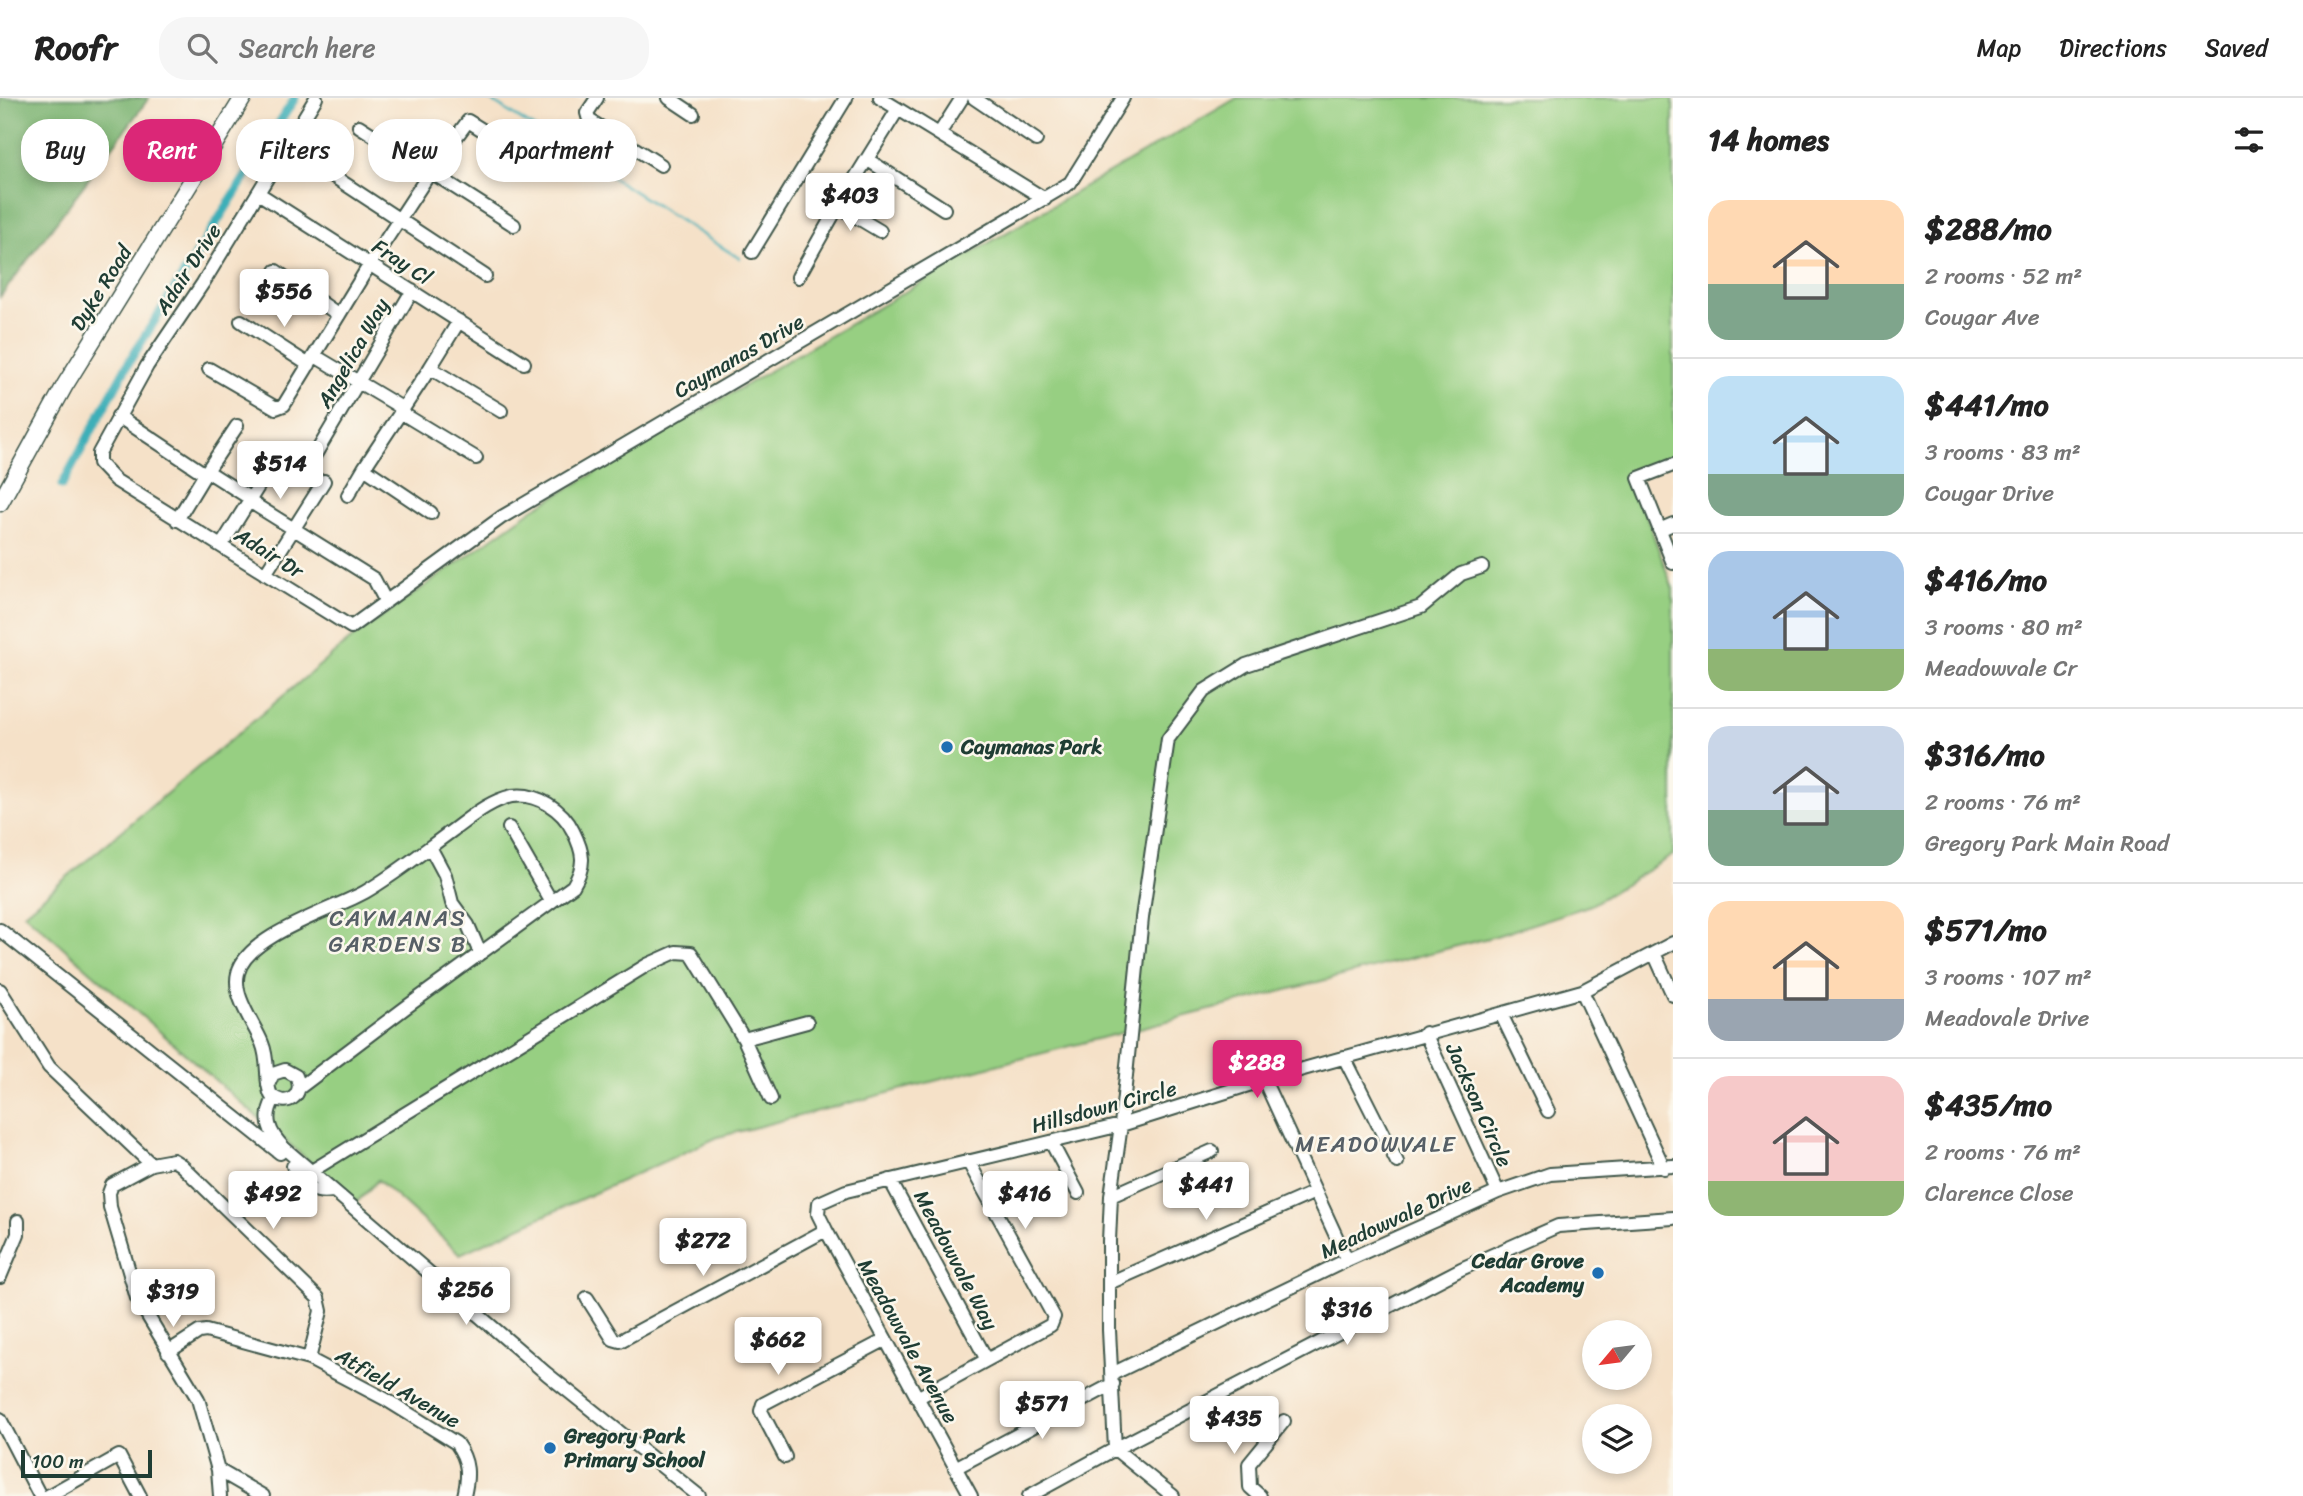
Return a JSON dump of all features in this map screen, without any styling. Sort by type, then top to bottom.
[{"type":"main road","name":"Dyke Road","points":[[0,503],[65,385],[243,98]]},
{"type":"street","name":"Adair Drive","points":[[99,463],[99,453],[147,366],[204,283],[316,98]]},
{"type":"street","points":[[597,98],[587,113],[589,120],[661,164]]},
{"type":"street","points":[[669,98],[694,114]]},
{"type":"street","points":[[752,252],[846,98]]},
{"type":"street","points":[[880,98],[1045,199]]},
{"type":"street","points":[[939,134],[962,98]]},
{"type":"street","points":[[974,98],[1036,140]]},
{"type":"street","name":"Caymanas Drive","points":[[351,627],[502,517],[1070,184],[1124,98]]},
{"type":"street","points":[[798,276],[898,109]]},
{"type":"street","points":[[462,129],[468,121],[476,126]]},
{"type":"street","points":[[359,126],[368,132]]},
{"type":"street","points":[[868,160],[944,209]]},
{"type":"street","points":[[342,182],[485,276]]},
{"type":"street","points":[[209,369],[276,408],[284,405],[370,264],[425,182]]},
{"type":"street","points":[[447,182],[514,225]]},
{"type":"street","name":"Fray Cl","points":[[258,193],[524,363]]},
{"type":"street","points":[[838,206],[880,231]]},
{"type":"street","points":[[275,271],[339,315]]},
{"type":"street","name":"Angelica Way","points":[[306,470],[412,291]]},
{"type":"street","points":[[241,321],[312,360],[360,381],[476,458]]},
{"type":"street","points":[[348,495],[458,321]]},
{"type":"street","points":[[430,368],[501,411]]},
{"type":"street","points":[[118,416],[373,579],[386,602]]},
{"type":"street","points":[[177,520],[237,426]]},
{"type":"street","points":[[221,546],[279,453]]},
{"type":"street","name":"Adair Dr","points":[[99,463],[115,480],[351,627]]},
{"type":"street","points":[[1673,465],[1639,478],[1673,563]]},
{"type":"street","points":[[364,468],[431,513]]},
{"type":"street","points":[[265,574],[324,481]]},
{"type":"street","points":[[1659,530],[1673,524]]},
{"type":"street","points":[[1173,1496],[1115,1449],[1108,1241],[1142,918],[1168,739],[1204,691],[1246,665],[1421,607],[1461,574],[1482,567]]},
{"type":"street","points":[[268,1085],[273,1074],[285,1070],[296,1076],[299,1088],[297,1094],[287,1101],[274,1099],[271,1095],[268,1085],[268,1060],[238,989],[238,973],[246,958],[262,943],[292,925],[366,891],[488,805],[516,796],[545,801],[570,825],[578,841],[583,863],[581,873],[573,886],[299,1088]]},
{"type":"street","points":[[509,828],[551,901]]},
{"type":"street","points":[[430,847],[445,875],[452,903],[468,925],[480,954]]},
{"type":"street","points":[[0,930],[274,1148],[300,1173],[311,1190],[321,1193],[332,1191]]},
{"type":"street","name":"Hillsdown Circle","points":[[819,1203],[846,1191],[1121,1125],[1425,1033],[1582,991],[1673,943]]},
{"type":"street","points":[[310,1172],[647,965],[676,952],[691,953],[744,1039],[771,1099]]},
{"type":"street","points":[[1654,953],[1673,995]]},
{"type":"street","points":[[0,990],[49,1067],[152,1164]]},
{"type":"street","points":[[1582,991],[1669,1167]]},
{"type":"street","points":[[1500,1014],[1548,1111]]},
{"type":"street","points":[[744,1039],[807,1022]]},
{"type":"street","name":"Jackson Circle","points":[[1425,1033],[1498,1192]]},
{"type":"street","points":[[1344,1057],[1397,1163]]},
{"type":"street","points":[[1264,1080],[1347,1261]]},
{"type":"street","points":[[274,1099],[268,1109],[268,1126],[275,1138],[310,1172],[547,1374],[699,1496]]},
{"type":"street","points":[[1051,1142],[1078,1192]]},
{"type":"street","points":[[1111,1196],[1212,1151]]},
{"type":"street","points":[[220,1496],[218,1470],[198,1399],[137,1298],[110,1207],[109,1193],[112,1185],[152,1164],[173,1160],[181,1165],[318,1298],[321,1311],[309,1359]]},
{"type":"street","points":[[916,1398],[1051,1325],[1054,1317],[968,1161]]},
{"type":"street","name":"Meadowvale Drive","points":[[955,1468],[1112,1379],[1347,1261],[1498,1192],[1550,1174],[1669,1167]]},
{"type":"street","name":"Meadowvale Way","points":[[890,1180],[987,1360]]},
{"type":"street","points":[[1109,1283],[1315,1192]]},
{"type":"street","name":"Meadowvale Avenue","points":[[819,1203],[817,1214],[971,1496]]},
{"type":"street","points":[[1028,1496],[1461,1269],[1558,1226],[1673,1218]]},
{"type":"street","points":[[0,1277],[18,1234],[18,1221]]},
{"type":"street","points":[[587,1298],[613,1339],[620,1341],[826,1230]]},
{"type":"street","name":"Atfield Avenue","points":[[168,1352],[206,1331],[309,1359],[385,1399],[456,1443],[464,1454],[469,1470],[464,1496]]},
{"type":"street","points":[[785,1457],[761,1411],[763,1404],[885,1340]]},
{"type":"street","points":[[0,1419],[40,1496]]},
{"type":"street","points":[[1260,1496],[1250,1488],[1249,1464],[1284,1421]]},
{"type":"street","points":[[48,1496],[120,1456],[140,1496]]},
{"type":"street","points":[[218,1470],[263,1496]]},
{"type":"green space","points":[[0,98],[149,98],[133,119],[123,119],[123,133],[109,151],[109,119],[21,119],[21,182],[86,182],[0,297]]},
{"type":"green space","name":"Caymanas Park","points":[[1237,98],[1673,98],[1673,458],[1631,474],[1673,589],[1673,855],[1591,905],[1496,936],[718,1137],[460,1254],[378,1180],[357,1202],[24,913],[351,639],[533,509]]},
{"type":"waterway","points":[[62,485],[130,360],[295,98]]},
{"type":"waterway","points":[[487,98],[739,258]]},
{"type":"place","name":"Caymanas Park","points":[[947,747]]},
{"type":"place","name":"Cedar Grove Academy","points":[[1598,1273]]},
{"type":"place","name":"Gregory Park Primary School","points":[[550,1448]]},
{"type":"district","name":"CAYMANAS GARDENS B","points":[[398,931]]},
{"type":"district","name":"MEADOWVALE","points":[[1376,1144]]}]
